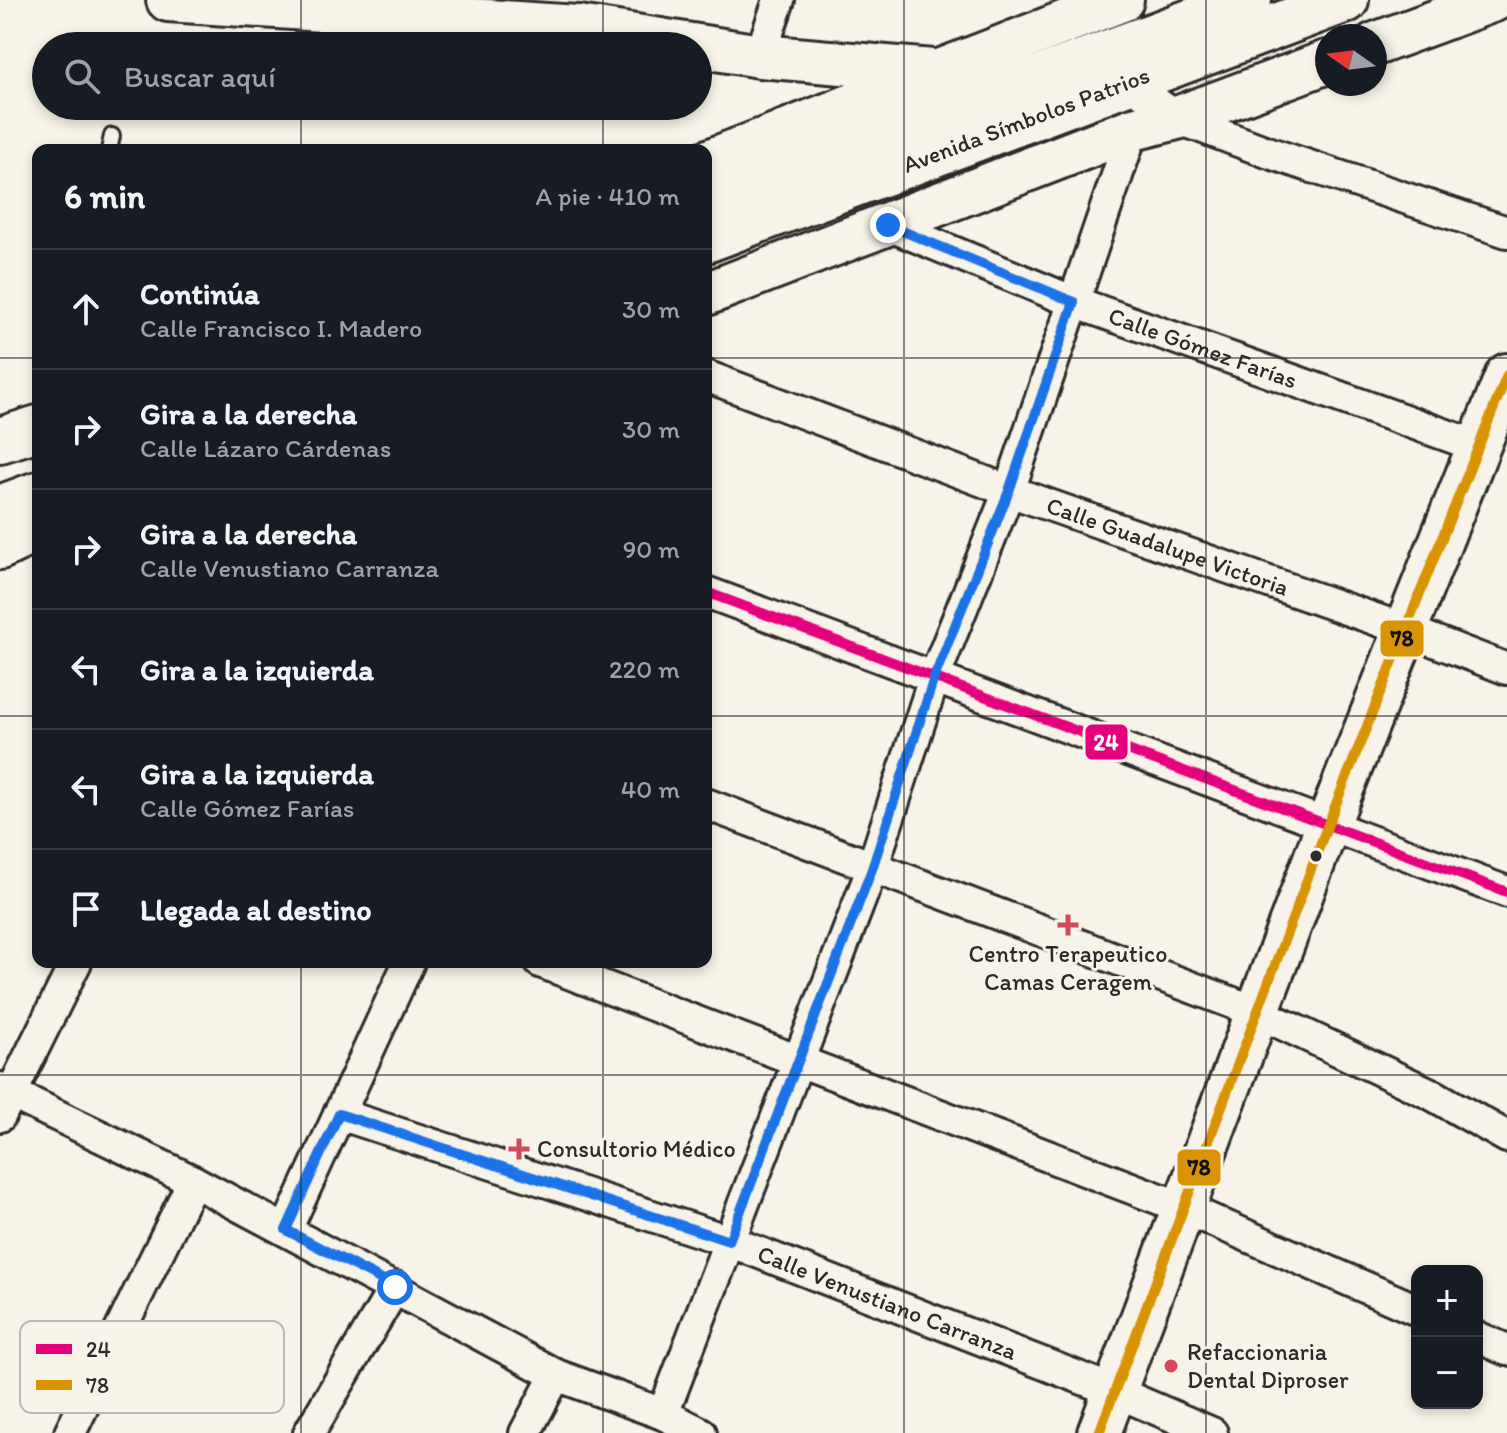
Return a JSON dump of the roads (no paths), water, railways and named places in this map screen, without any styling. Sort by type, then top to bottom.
[{"type":"main road","name":"Avenida Símbolos Patrios","points":[[712,200],[1249,0]]},
{"type":"main road","name":"Avenida Símbolos Patrios","points":[[712,238],[1346,0]]},
{"type":"main road","points":[[0,508],[32,496]]},
{"type":"main road","points":[[0,517],[32,512]]},
{"type":"street","points":[[168,0],[585,14],[660,32]]},
{"type":"street","points":[[760,56],[779,0]]},
{"type":"street","points":[[712,160],[1122,0]]},
{"type":"street","points":[[1387,40],[1494,0]]},
{"type":"street","points":[[712,44],[760,56],[1039,80]]},
{"type":"street","name":"Avenida Símbolos Patrios","points":[[712,293],[1133,129],[1177,118],[1315,66]]},
{"type":"street","points":[[1126,80],[1177,118],[1507,232]]},
{"type":"street","points":[[663,1414],[872,869],[934,678],[1009,491],[1133,129]]},
{"type":"street","name":"Calle Gómez Farías","points":[[888,225],[1074,302],[1477,446]]},
{"type":"street","points":[[1099,1433],[1186,1209],[1328,824],[1507,375]]},
{"type":"street","name":"Calle Guadalupe Victoria","points":[[712,378],[1009,491],[1406,630],[1507,669]]},
{"type":"street","points":[[0,548],[32,533]]},
{"type":"street","points":[[712,594],[1507,892]]},
{"type":"street","points":[[712,806],[1257,1012],[1433,1095],[1507,1137]]},
{"type":"street","points":[[73,968],[4,1099],[193,1181],[556,1375],[663,1414],[701,1433]]},
{"type":"street","points":[[286,1230],[406,968]]},
{"type":"street","points":[[556,968],[1186,1209],[1411,1307]]},
{"type":"street","name":"Calle Venustiano Carranza","points":[[339,1114],[729,1241],[1114,1391],[1212,1433]]},
{"type":"street","points":[[125,1321],[193,1181]]},
{"type":"street","points":[[309,1433],[395,1287]]},
{"type":"street","points":[[1483,1340],[1507,1350]]},
{"type":"street","points":[[525,1433],[556,1375]]},
{"type":"street","points":[[70,1433],[80,1413]]},
{"type":"place","name":"Centro Terapeutico Camas Ceragem","points":[[1068,925]]},
{"type":"place","name":"Consultorio Médico","points":[[519,1149]]},
{"type":"place","name":"Refaccionaria Dental Diproser","points":[[1171,1366]]}]
